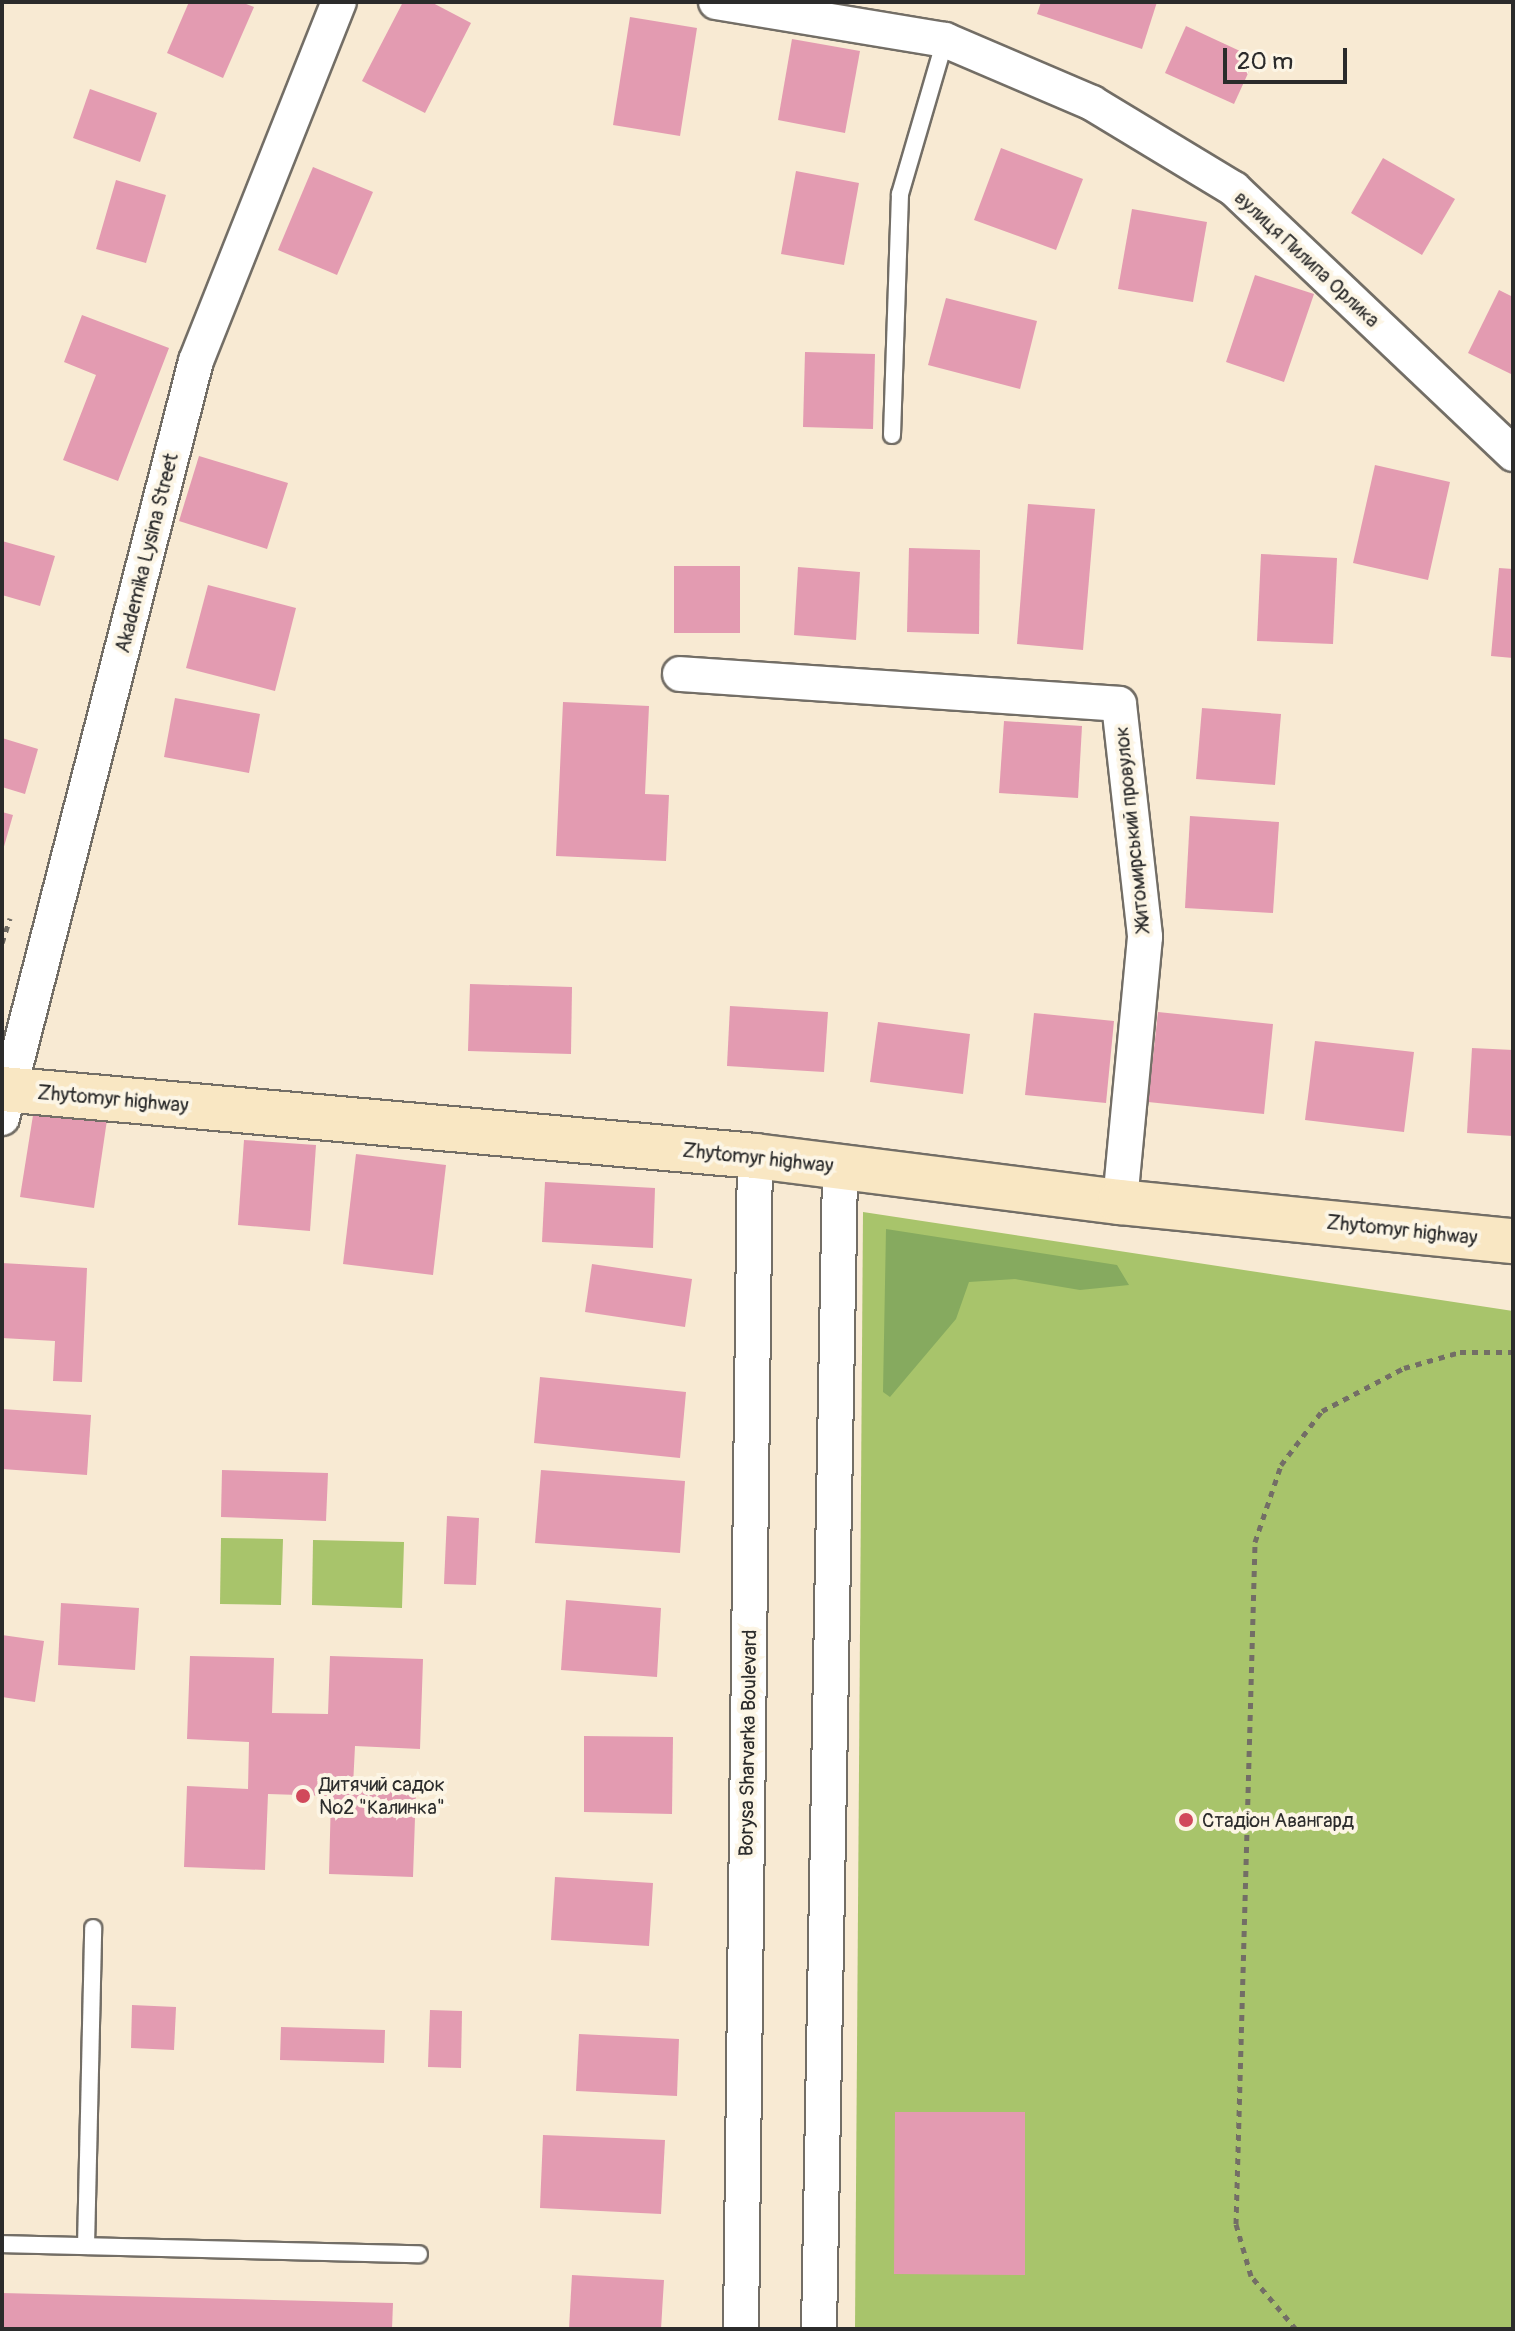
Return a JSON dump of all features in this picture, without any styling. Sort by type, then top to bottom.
[{"type":"main road","name":"Zhytomyr highway","points":[[4,1099],[755,1156],[1120,1202],[1513,1241]]},
{"type":"street","name":"Akademika Lysina Street","points":[[4,1099],[196,361],[339,2]]},
{"type":"street","name":"вулиця Пилипа Орлика","points":[[716,2],[945,40],[1092,103],[1234,189],[1513,454]]},
{"type":"street","name":"Житомирський провулок","points":[[680,674],[1119,704],[1145,937],[1120,1202]]},
{"type":"street","name":"Borysa Sharvarka Boulevard","points":[[741,2329],[755,1156]]},
{"type":"street","points":[[819,2329],[840,1167]]},
{"type":"lane","points":[[892,435],[900,194],[945,40]]},
{"type":"lane","points":[[86,2246],[93,1928]]},
{"type":"lane","points":[[2,2244],[419,2254]]},
{"type":"path","points":[[1296,2329],[1251,2276],[1236,2224],[1255,1542],[1281,1465],[1322,1411],[1404,1368],[1460,1352],[1513,1352]]},
{"type":"green space","name":"Стадіон Авангард","points":[[863,1212],[1513,1311],[1513,2329],[855,2329]]},
{"type":"green space","points":[[886,1229],[1117,1265],[1129,1285],[1080,1290],[1015,1279],[969,1282],[956,1319],[890,1397],[883,1392]]},
{"type":"green space","points":[[221,1538],[283,1539],[281,1605],[220,1604]]},
{"type":"green space","points":[[313,1540],[404,1542],[402,1608],[312,1605]]},
{"type":"building","points":[[189,2],[241,2],[254,7],[223,78],[167,53]]},
{"type":"building","points":[[403,2],[431,2],[471,23],[425,113],[362,81]]},
{"type":"building","points":[[1041,2],[1157,2],[1142,49],[1037,14]]},
{"type":"building","points":[[630,17],[697,28],[680,136],[613,125]]},
{"type":"building","points":[[1186,26],[1255,58],[1234,104],[1165,73]]},
{"type":"building","points":[[792,39],[860,51],[845,133],[778,120]]},
{"type":"building","points":[[90,89],[157,113],[140,162],[73,138]]},
{"type":"building","points":[[1001,148],[1083,179],[1056,250],[974,220]]},
{"type":"building","points":[[1383,158],[1455,199],[1422,255],[1351,213]]},
{"type":"building","points":[[313,167],[373,192],[337,275],[278,250]]},
{"type":"building","points":[[796,171],[859,183],[844,265],[781,254]]},
{"type":"building","points":[[116,180],[166,195],[146,263],[96,249]]},
{"type":"building","points":[[1132,209],[1207,222],[1193,302],[1118,289]]},
{"type":"building","points":[[1255,275],[1314,294],[1284,382],[1226,362]]},
{"type":"building","points":[[1499,290],[1513,297],[1513,375],[1468,353]]},
{"type":"building","points":[[946,298],[1037,321],[1020,389],[928,365]]},
{"type":"building","points":[[82,315],[169,348],[118,481],[63,460],[96,375],[64,362]]},
{"type":"building","points":[[805,352],[875,354],[873,429],[803,427]]},
{"type":"building","points":[[199,456],[288,483],[267,549],[179,521]]},
{"type":"building","points":[[1375,465],[1450,482],[1428,580],[1353,563]]},
{"type":"building","points":[[1028,504],[1095,509],[1083,650],[1017,644]]},
{"type":"building","points":[[2,541],[55,556],[40,606],[2,595]]},
{"type":"building","points":[[909,548],[980,550],[979,634],[907,632]]},
{"type":"building","points":[[1261,554],[1337,558],[1333,644],[1257,641]]},
{"type":"building","points":[[674,566],[740,566],[740,633],[674,633]]},
{"type":"building","points":[[798,567],[860,572],[856,640],[794,635]]},
{"type":"building","points":[[1499,568],[1513,569],[1513,658],[1491,656]]},
{"type":"building","points":[[208,585],[296,608],[275,691],[186,668]]},
{"type":"building","points":[[175,698],[260,714],[249,773],[164,757]]},
{"type":"building","points":[[563,702],[649,706],[645,794],[669,795],[666,861],[556,856]]},
{"type":"building","points":[[1202,708],[1281,714],[1275,785],[1196,779]]},
{"type":"building","points":[[1004,721],[1082,726],[1078,798],[999,793]]},
{"type":"building","points":[[2,738],[38,749],[25,794],[2,787]]},
{"type":"building","points":[[2,812],[13,815],[3,850],[2,850]]},
{"type":"building","points":[[1190,816],[1279,822],[1273,913],[1185,908]]},
{"type":"building","points":[[470,984],[572,987],[571,1054],[468,1051]]},
{"type":"building","points":[[730,1006],[828,1012],[824,1072],[727,1066]]},
{"type":"building","points":[[1158,1012],[1273,1024],[1264,1114],[1148,1102]]},
{"type":"building","points":[[1034,1013],[1114,1021],[1106,1103],[1025,1095]]},
{"type":"building","points":[[878,1022],[970,1034],[963,1094],[870,1082]]},
{"type":"building","points":[[1315,1041],[1414,1052],[1404,1132],[1305,1120]]},
{"type":"building","points":[[1472,1048],[1513,1050],[1513,1136],[1467,1133]]},
{"type":"building","points":[[34,1109],[107,1120],[94,1208],[20,1197]]},
{"type":"building","points":[[244,1140],[316,1145],[310,1231],[238,1225]]},
{"type":"building","points":[[356,1154],[446,1165],[433,1275],[343,1264]]},
{"type":"building","points":[[545,1182],[655,1188],[653,1248],[542,1242]]},
{"type":"building","points":[[2,1263],[87,1268],[82,1382],[53,1381],[55,1341],[2,1338]]},
{"type":"building","points":[[592,1264],[692,1279],[685,1327],[585,1312]]},
{"type":"building","points":[[540,1377],[686,1392],[680,1458],[534,1443]]},
{"type":"building","points":[[2,1409],[91,1415],[87,1475],[2,1469]]},
{"type":"building","points":[[222,1470],[328,1473],[326,1521],[221,1517]]},
{"type":"building","points":[[541,1470],[685,1481],[680,1553],[535,1543]]},
{"type":"building","points":[[447,1516],[479,1518],[476,1585],[444,1584]]},
{"type":"building","points":[[566,1600],[661,1608],[657,1677],[561,1670]]},
{"type":"building","points":[[61,1603],[139,1608],[135,1670],[58,1665]]},
{"type":"building","points":[[2,1635],[44,1641],[35,1702],[2,1697]]},
{"type":"building","points":[[190,1656],[274,1658],[272,1713],[328,1714],[330,1656],[423,1659],[420,1749],[355,1746],[353,1786],[416,1788],[413,1877],[329,1874],[331,1796],[268,1794],[265,1870],[184,1867],[187,1786],[248,1789],[249,1742],[187,1739]]},
{"type":"building","points":[[584,1736],[673,1737],[672,1814],[584,1812]]},
{"type":"building","points":[[555,1877],[653,1883],[649,1946],[551,1940]]},
{"type":"building","points":[[132,2005],[176,2007],[174,2050],[131,2048]]},
{"type":"building","points":[[430,2010],[462,2011],[461,2068],[428,2067]]},
{"type":"building","points":[[281,2027],[385,2030],[384,2063],[280,2060]]},
{"type":"building","points":[[579,2034],[679,2039],[677,2096],[576,2091]]},
{"type":"building","points":[[895,2112],[1025,2112],[1025,2275],[894,2274]]},
{"type":"building","points":[[543,2135],[665,2140],[661,2214],[540,2208]]},
{"type":"building","points":[[572,2275],[664,2280],[661,2329],[569,2329]]},
{"type":"building","points":[[2,2293],[393,2303],[392,2329],[2,2329]]},
{"type":"place","name":"Дитячий садок №2 \"Калинка\"","points":[[303,1796]]},
{"type":"place","name":"Стадіон Авангард","points":[[1186,1820]]}]
